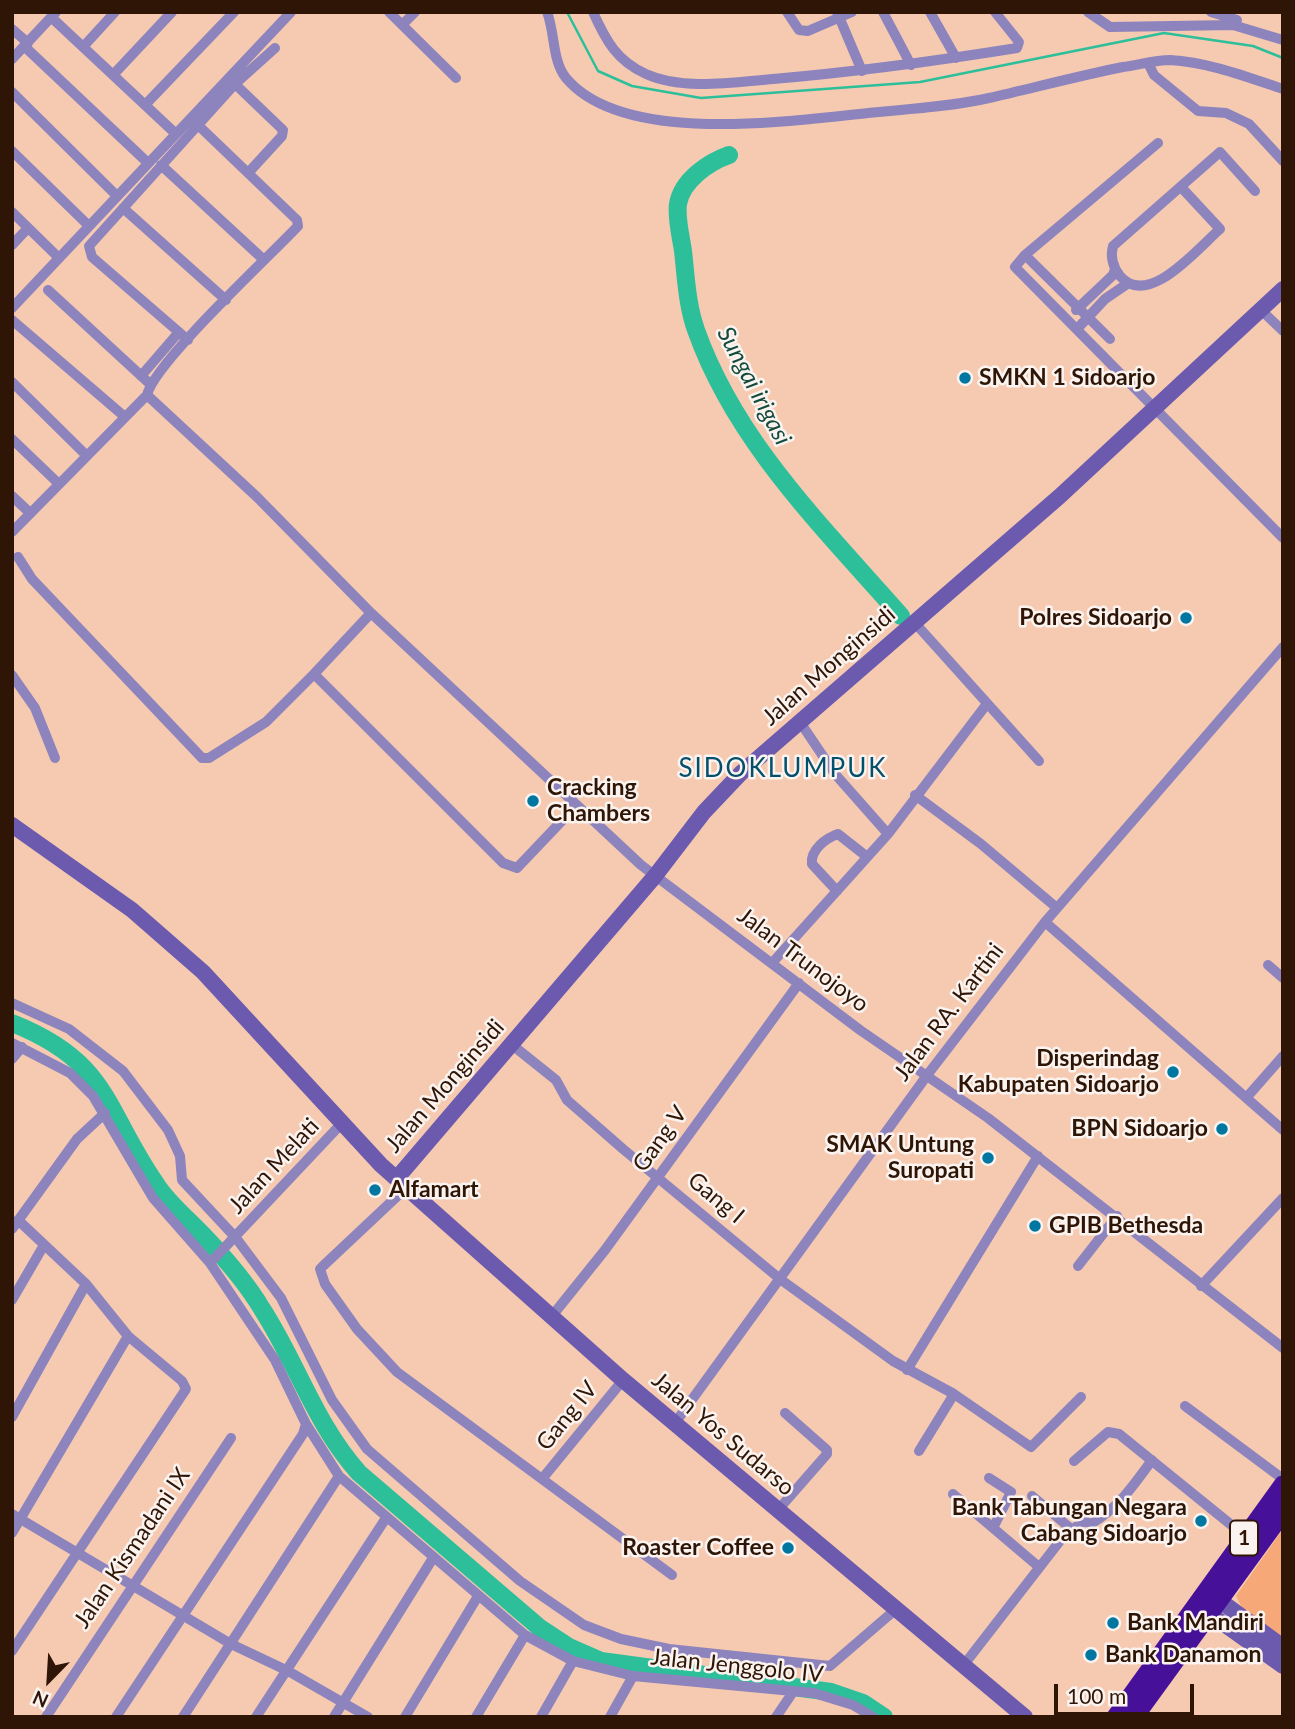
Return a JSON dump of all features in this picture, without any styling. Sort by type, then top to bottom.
[{"type":"highway","name":"1","points":[[1135,1717],[1211,1602],[1245,1536],[1283,1485]]},
{"type":"highway","name":"1","points":[[1116,1717],[1283,1513]]},
{"type":"main road","name":"Jalan Monginsidi","points":[[402,1183],[511,1044],[731,783],[1060,496],[1283,289]]},
{"type":"main road","name":"Jalan Yos Sudarso","points":[[12,825],[132,910],[203,972],[342,1123],[402,1183],[623,1380],[1025,1717]]},
{"type":"main road","points":[[1211,1602],[1283,1647]]},
{"type":"main road","points":[[1211,1602],[1283,1665]]},
{"type":"street","points":[[83,47],[116,12]]},
{"type":"street","points":[[113,75],[173,12]]},
{"type":"street","points":[[145,105],[234,12]]},
{"type":"street","points":[[12,308],[290,12]]},
{"type":"street","points":[[389,12],[456,78]]},
{"type":"street","points":[[402,25],[415,12]]},
{"type":"street","points":[[547,12],[561,70],[577,88],[610,107],[642,117],[690,123],[776,123],[934,107],[1169,60],[1200,65],[1283,89]]},
{"type":"street","points":[[593,12],[612,52],[625,62],[658,78],[677,82],[732,82],[862,71],[1017,48],[1019,42],[995,12]]},
{"type":"street","points":[[787,12],[801,31],[852,12]]},
{"type":"street","points":[[883,12],[911,65]]},
{"type":"street","points":[[930,12],[956,58]]},
{"type":"street","points":[[1088,12],[1104,24],[1119,28],[1238,19]]},
{"type":"street","points":[[1211,12],[1238,19],[1283,40]]},
{"type":"street","points":[[12,59],[54,14],[83,47],[176,134]]},
{"type":"street","points":[[839,15],[862,71]]},
{"type":"street","points":[[12,29],[148,163]]},
{"type":"street","points":[[184,336],[89,251],[93,240],[161,165],[235,85],[275,48]]},
{"type":"street","points":[[1149,63],[1154,75],[1198,111],[1226,113],[1239,118],[1265,139],[1283,162]]},
{"type":"street","points":[[235,85],[283,130],[282,136],[249,172]]},
{"type":"street","points":[[12,92],[117,196]]},
{"type":"street","points":[[12,532],[125,417],[184,336],[226,300],[299,223],[199,126]]},
{"type":"street","points":[[1158,143],[1025,255],[1015,267],[1283,538]]},
{"type":"street","points":[[12,151],[89,226]]},
{"type":"street","points":[[1068,318],[1113,275],[1114,246],[1220,152],[1255,191]]},
{"type":"street","points":[[161,165],[264,260]]},
{"type":"street","points":[[1115,269],[1127,284],[1140,288],[1160,281],[1220,229],[1181,187]]},
{"type":"street","points":[[123,208],[226,300]]},
{"type":"street","points":[[12,212],[59,258]]},
{"type":"street","points":[[12,245],[28,228]]},
{"type":"street","points":[[1025,255],[1110,339]]},
{"type":"street","points":[[1077,329],[1105,299],[1127,284]]},
{"type":"street","name":"Jalan Trunojoyo","points":[[48,290],[146,385],[371,613],[576,806],[655,876],[773,962],[860,1030],[928,1074],[1038,1156],[1283,1348]]},
{"type":"street","points":[[1261,310],[1283,331]]},
{"type":"street","points":[[13,322],[125,417]]},
{"type":"street","points":[[12,382],[87,456]]},
{"type":"street","points":[[12,439],[59,484]]},
{"type":"street","points":[[12,496],[30,513]]},
{"type":"street","points":[[18,557],[32,579],[202,758],[216,754],[266,722],[371,613]]},
{"type":"street","points":[[915,623],[1039,761]]},
{"type":"street","name":"Jalan RA. Kartini","points":[[675,1423],[928,1074],[1045,922],[1283,647]]},
{"type":"street","points":[[314,674],[508,867],[517,868],[524,862],[576,806]]},
{"type":"street","points":[[12,675],[35,708],[55,758]]},
{"type":"street","points":[[773,962],[888,834],[986,705]]},
{"type":"street","points":[[800,722],[835,774],[888,834]]},
{"type":"street","points":[[915,795],[981,844],[1057,908]]},
{"type":"street","points":[[837,891],[811,864],[816,850],[826,840],[838,834],[866,856]]},
{"type":"street","points":[[1045,922],[1283,1130]]},
{"type":"street","points":[[1268,965],[1283,978]]},
{"type":"street","name":"Gang V","points":[[552,1316],[659,1177],[799,983]]},
{"type":"street","points":[[12,1003],[69,1029],[123,1071],[168,1130],[180,1156],[182,1181],[286,1307],[332,1400],[367,1449],[520,1581],[584,1625],[621,1639],[669,1649],[830,1666],[895,1610]]},
{"type":"street","name":"Gang I","points":[[511,1044],[556,1080],[567,1100],[780,1279],[907,1370],[954,1394],[1034,1448],[1081,1397]]},
{"type":"street","points":[[12,1059],[17,1045]]},
{"type":"street","name":"Jalan Jenggolo IV","points":[[17,1045],[70,1073],[105,1113],[153,1198],[214,1260],[275,1360],[306,1424],[339,1476],[525,1634],[573,1661],[633,1676],[835,1698],[873,1717]]},
{"type":"street","points":[[1247,1097],[1283,1056]]},
{"type":"street","points":[[12,1651],[186,1389],[182,1381],[128,1336],[86,1284],[44,1245],[15,1224],[77,1139],[105,1113]]},
{"type":"street","name":"Jalan Melati","points":[[214,1260],[342,1123]]},
{"type":"street","points":[[907,1370],[1038,1156]]},
{"type":"street","points":[[402,1183],[320,1269],[325,1284],[357,1329],[397,1372],[672,1574]]},
{"type":"street","points":[[1201,1286],[1283,1198]]},
{"type":"street","points":[[1078,1266],[1117,1216]]},
{"type":"street","points":[[12,1300],[44,1245]]},
{"type":"street","points":[[12,1417],[86,1284]]},
{"type":"street","points":[[12,1533],[16,1517],[53,1465],[128,1336]]},
{"type":"street","name":"Gang IV","points":[[542,1479],[623,1380]]},
{"type":"street","points":[[919,1451],[954,1394]]},
{"type":"street","points":[[1185,1406],[1283,1479]]},
{"type":"street","points":[[778,1510],[827,1454],[827,1450],[785,1413]]},
{"type":"street","points":[[117,1717],[303,1434],[306,1424]]},
{"type":"street","points":[[1074,1461],[1108,1432],[1113,1432],[1152,1460],[1245,1536]]},
{"type":"street","name":"Jalan Kismadani IX","points":[[46,1717],[231,1438]]},
{"type":"street","points":[[1032,1496],[1070,1528],[1075,1529],[1084,1521],[1091,1524],[1126,1496],[1152,1460]]},
{"type":"street","points":[[183,1717],[339,1476]]},
{"type":"street","points":[[989,1478],[1010,1492],[993,1528]]},
{"type":"street","points":[[953,1494],[1039,1567]]},
{"type":"street","points":[[16,1517],[231,1644],[288,1671],[368,1717]]},
{"type":"street","points":[[256,1717],[386,1518]]},
{"type":"street","points":[[963,1666],[1070,1528]]},
{"type":"street","points":[[334,1717],[433,1558]]},
{"type":"street","points":[[405,1717],[478,1596]]},
{"type":"street","points":[[477,1717],[525,1634]]},
{"type":"street","points":[[541,1717],[573,1661]]},
{"type":"street","points":[[610,1717],[633,1676]]},
{"type":"street","points":[[776,1717],[793,1692]]},
{"type":"shaded area","points":[[1283,1529],[1283,1638],[1242,1608],[1236,1596]]},
{"type":"waterway","points":[[567,12],[598,71],[632,86],[701,98],[920,82],[1164,33],[1253,46],[1283,58]]},
{"type":"waterway","name":"Sungai irigasi","points":[[729,155],[698,173],[685,187],[678,204],[687,291],[696,330],[713,371],[758,447],[813,517],[901,616]]},
{"type":"waterway","points":[[12,1023],[44,1038],[69,1054],[87,1071],[161,1191],[227,1261],[256,1299],[318,1414],[359,1473],[540,1628],[569,1647],[601,1661],[831,1692],[863,1703],[884,1717]]},
{"type":"place","name":"SMKN 1 Sidoarjo","points":[[965,378]]},
{"type":"place","name":"Polres Sidoarjo","points":[[1186,618]]},
{"type":"place","name":"Cracking Chambers","points":[[533,801]]},
{"type":"place","name":"Disperindag Kabupaten Sidoarjo","points":[[1173,1072]]},
{"type":"place","name":"BPN Sidoarjo","points":[[1222,1129]]},
{"type":"place","name":"SMAK Untung Suropati","points":[[988,1158]]},
{"type":"place","name":"Alfamart","points":[[375,1190]]},
{"type":"place","name":"GPIB Bethesda","points":[[1035,1226]]},
{"type":"place","name":"Bank Tabungan Negara Cabang Sidoarjo","points":[[1201,1521]]},
{"type":"place","name":"Roaster Coffee","points":[[788,1548]]},
{"type":"place","name":"Bank Mandiri","points":[[1113,1623]]},
{"type":"place","name":"Bank Danamon","points":[[1091,1655]]},
{"type":"district","name":"SIDOKLUMPUK","points":[[783,769]]}]
